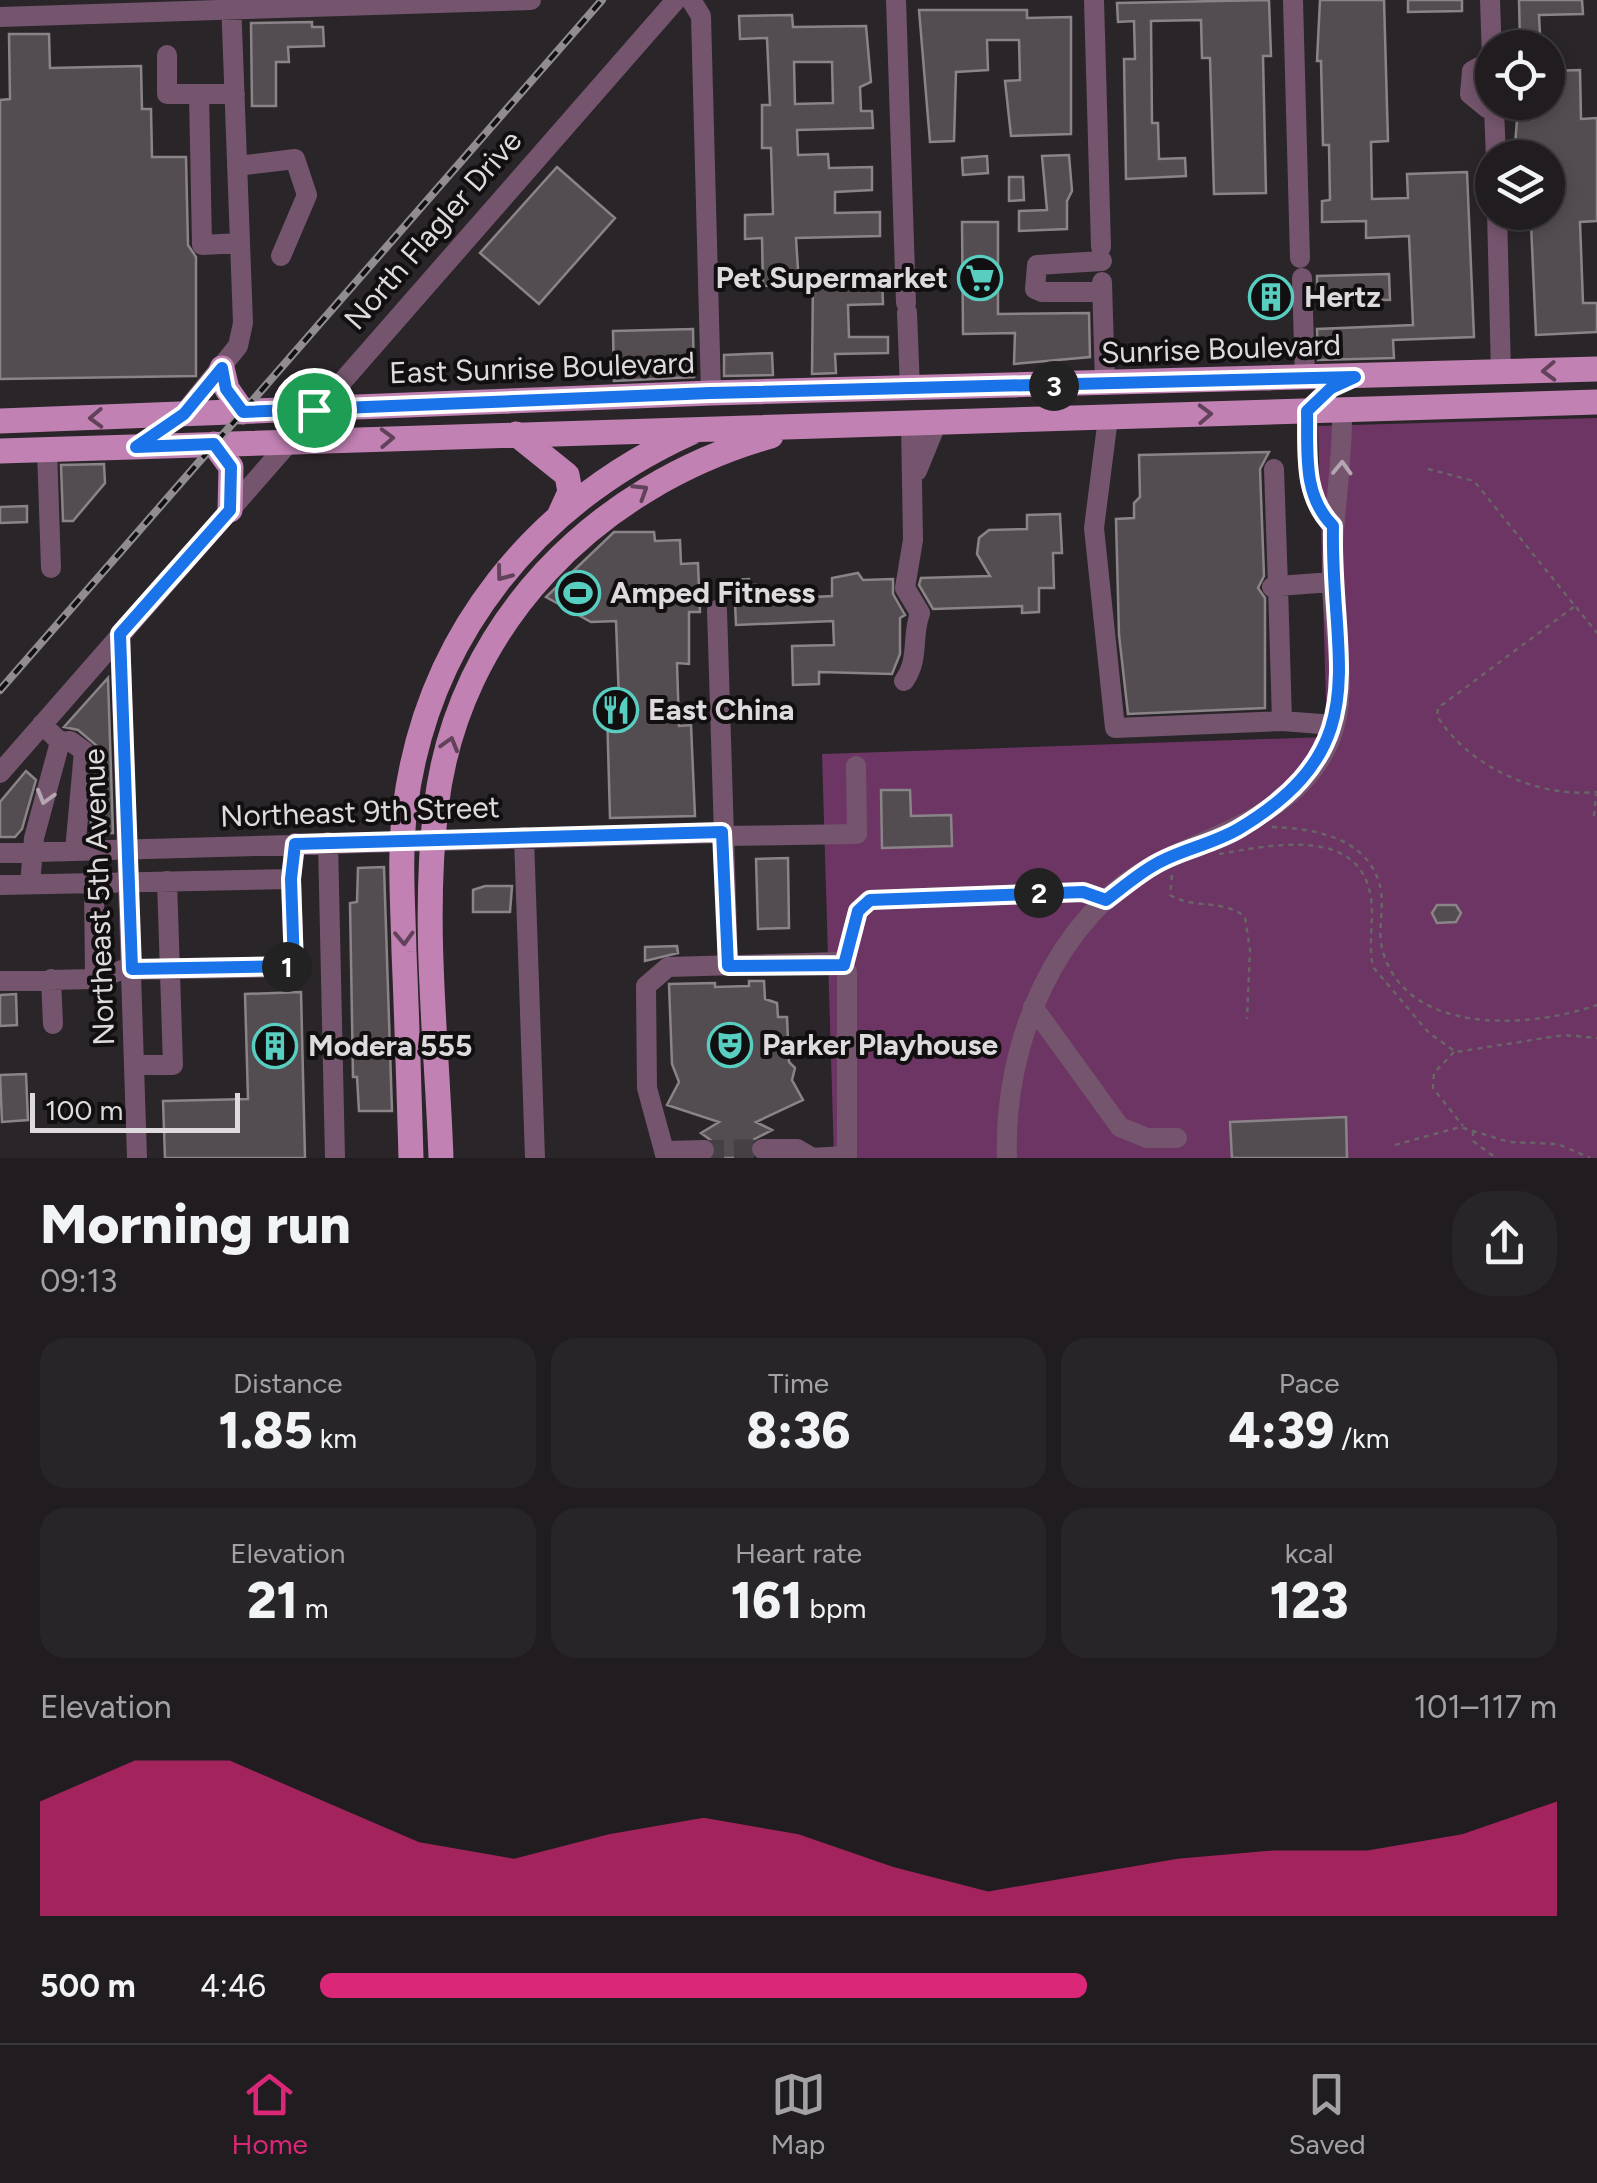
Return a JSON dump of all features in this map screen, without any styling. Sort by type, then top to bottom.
[{"type":"main road","points":[[222,368],[226,389],[243,412]]},
{"type":"main road","name":"Sunrise Boulevard","points":[[846,392],[1597,370]]},
{"type":"main road","points":[[1307,411],[1331,388],[1355,377]]},
{"type":"main road","points":[[1108,418],[1123,400],[1152,384]]},
{"type":"main road","name":"East Sunrise Boulevard","points":[[0,421],[710,393],[846,392]]},
{"type":"main road","points":[[411,1158],[402,841],[419,738],[446,667],[498,579],[532,538],[618,470],[700,428],[846,392]]},
{"type":"main road","points":[[0,452],[1597,402]]},
{"type":"main road","points":[[136,447],[184,414]]},
{"type":"main road","points":[[441,1158],[432,840],[450,739],[476,674],[521,600],[560,555],[622,502],[659,479],[734,446],[815,427]]},
{"type":"main road","points":[[516,434],[567,474],[570,492],[558,516]]},
{"type":"main road","points":[[214,444],[231,467],[230,510]]},
{"type":"street","points":[[0,16],[37,8],[531,0]]},
{"type":"street","name":"North Flagler Drive","points":[[0,773],[676,0]]},
{"type":"street","points":[[692,0],[701,16],[710,393]]},
{"type":"street","points":[[896,0],[910,390]]},
{"type":"street","points":[[1094,0],[1105,385]]},
{"type":"street","points":[[1292,0],[1305,378]]},
{"type":"street","points":[[1490,0],[1491,30]]},
{"type":"street","points":[[184,414],[238,346],[243,323],[232,5]]},
{"type":"street","points":[[166,55],[167,94],[234,94]]},
{"type":"street","points":[[1475,71],[1468,86],[1475,97]]},
{"type":"street","points":[[199,94],[202,244],[240,243]]},
{"type":"street","points":[[237,166],[295,159],[307,195],[281,256]]},
{"type":"street","points":[[1497,230],[1501,372]]},
{"type":"street","points":[[1102,255],[1037,265],[1034,274],[1035,289],[1042,292],[1102,292]]},
{"type":"street","points":[[1007,1158],[1007,1110],[1014,1074],[1034,1008],[1059,957],[1106,900],[1156,863],[1238,830],[1300,786],[1329,743],[1340,691],[1332,582],[1333,526],[1343,466],[1342,410]]},
{"type":"street","points":[[1307,411],[1308,481],[1321,514],[1333,526]]},
{"type":"street","points":[[1108,418],[1094,515],[1109,595],[1115,728],[1282,721],[1334,726]]},
{"type":"street","points":[[904,680],[916,663],[916,625],[920,613],[905,588],[913,540],[912,483],[924,422]]},
{"type":"street","points":[[47,450],[51,568]]},
{"type":"street","points":[[1274,470],[1282,721]]},
{"type":"street","points":[[1275,587],[1332,582]]},
{"type":"street","points":[[718,610],[728,966]]},
{"type":"street","name":"Northeast 5th Avenue","points":[[120,634],[137,1158]]},
{"type":"street","points":[[42,724],[60,742],[80,746],[85,757],[76,851]]},
{"type":"street","points":[[30,884],[32,852],[60,742]]},
{"type":"street","name":"Northeast 9th Street","points":[[0,854],[524,837],[857,834],[856,766]]},
{"type":"street","points":[[524,837],[535,1158]]},
{"type":"street","points":[[328,842],[335,1158]]},
{"type":"street","points":[[0,981],[95,979],[132,969],[294,966],[291,879],[295,844]]},
{"type":"street","points":[[0,885],[291,879]]},
{"type":"street","points":[[134,1065],[173,1065],[167,881]]},
{"type":"street","points":[[94,883],[95,979]]},
{"type":"street","points":[[762,1149],[797,1149],[809,1157],[848,1156],[844,965],[858,911],[870,900],[1083,892],[1106,900]]},
{"type":"street","points":[[704,1150],[666,1154],[647,1088],[646,986],[668,968],[844,965]]},
{"type":"street","points":[[51,979],[52,1024]]},
{"type":"street","points":[[1034,1008],[1120,1127],[1147,1138],[1177,1138]]},
{"type":"path","points":[[1428,470],[1474,481],[1597,633]]},
{"type":"path","points":[[1575,606],[1438,708],[1437,716],[1475,756],[1510,778],[1597,793],[1594,816]]},
{"type":"path","points":[[1273,827],[1335,836],[1360,852],[1380,890],[1383,952],[1394,974],[1417,998],[1444,1014],[1473,1020],[1554,1016],[1597,1005]]},
{"type":"path","points":[[1208,856],[1300,843],[1331,848],[1342,854],[1363,874],[1370,893],[1372,968],[1430,1034],[1456,1052]]},
{"type":"path","points":[[1173,872],[1170,895],[1194,903],[1231,905],[1245,917],[1250,950],[1247,1019]]},
{"type":"path","points":[[1464,1127],[1434,1088],[1434,1073],[1456,1052],[1564,1034],[1597,1038]]},
{"type":"path","points":[[1394,1146],[1437,1130],[1464,1127],[1509,1142],[1558,1144],[1590,1158]]},
{"type":"path","points":[[1472,1128],[1474,1141],[1496,1158]]},
{"type":"shaded area","points":[[1597,418],[1597,1158],[834,1158],[822,754],[1327,737],[1318,426]]},
{"type":"building","points":[[1269,0],[1271,56],[1263,56],[1266,193],[1214,194],[1210,58],[1202,58],[1201,20],[1151,21],[1152,123],[1158,123],[1159,159],[1185,158],[1186,176],[1126,179],[1124,59],[1135,59],[1134,21],[1118,22],[1117,3]]},
{"type":"building","points":[[1320,0],[1384,0],[1388,141],[1371,142],[1372,199],[1408,198],[1407,174],[1467,172],[1474,337],[1393,340],[1394,358],[1318,360],[1317,329],[1413,325],[1409,236],[1366,238],[1366,221],[1322,222],[1322,201],[1330,200],[1329,145],[1323,145],[1321,61],[1317,61]]},
{"type":"building","points":[[1408,0],[1462,0],[1462,11],[1408,12]]},
{"type":"building","points":[[1519,0],[1582,0],[1583,14],[1539,15],[1540,30],[1520,30]]},
{"type":"building","points":[[919,10],[1027,10],[1027,18],[1071,17],[1071,134],[1011,136],[1005,81],[1020,80],[1019,40],[987,40],[988,70],[956,72],[954,141],[930,142]]},
{"type":"building","points":[[792,15],[793,27],[866,26],[871,82],[860,87],[861,111],[872,111],[873,128],[797,130],[798,155],[828,154],[829,168],[872,167],[872,190],[835,192],[835,213],[880,212],[880,236],[796,238],[799,285],[763,286],[762,238],[745,239],[745,215],[773,214],[771,148],[762,148],[762,105],[770,105],[767,38],[740,39],[739,16]],"holes":[[[794,62],[832,62],[833,103],[795,104]]]},
{"type":"building","points":[[312,22],[312,27],[323,27],[324,46],[288,47],[289,62],[276,62],[276,106],[252,106],[251,23]]},
{"type":"building","points":[[9,34],[49,34],[50,68],[141,66],[142,109],[151,109],[152,157],[186,157],[188,245],[196,257],[196,376],[0,379],[0,100],[10,99]]},
{"type":"building","points":[[1565,70],[1580,70],[1581,119],[1597,118],[1597,221],[1580,222],[1583,303],[1597,303],[1597,332],[1536,335],[1531,230],[1565,230],[1565,140],[1515,140],[1517,120],[1565,120]]},
{"type":"building","points":[[1069,155],[1072,191],[1067,201],[1067,229],[1019,231],[1019,211],[1047,210],[1042,156]]},
{"type":"building","points":[[987,156],[988,173],[963,175],[962,158]]},
{"type":"building","points":[[557,167],[615,218],[539,304],[480,253]]},
{"type":"building","points":[[1009,177],[1023,177],[1024,200],[1009,201]]},
{"type":"building","points":[[962,222],[998,222],[998,314],[1089,313],[1090,357],[1014,364],[1015,333],[963,334]]},
{"type":"building","points":[[1389,274],[1390,300],[1317,299],[1317,276]]},
{"type":"building","points":[[882,277],[883,304],[848,305],[849,337],[888,337],[888,353],[835,354],[836,373],[812,374],[813,279]]},
{"type":"building","name":"Hertz","points":[[1287,284],[1288,308],[1254,310],[1253,286]]},
{"type":"building","points":[[693,329],[694,377],[614,381],[613,331]]},
{"type":"building","points":[[772,353],[773,375],[724,376],[724,355]]},
{"type":"building","points":[[1269,452],[1260,469],[1264,576],[1258,588],[1265,598],[1265,708],[1128,714],[1119,635],[1116,519],[1134,518],[1134,503],[1140,497],[1139,455]]},
{"type":"building","points":[[104,464],[105,483],[73,521],[63,521],[61,465]]},
{"type":"building","points":[[27,506],[27,522],[0,523],[0,507]]},
{"type":"building","points":[[1060,514],[1062,553],[1053,553],[1054,588],[1039,588],[1039,612],[1022,613],[1022,606],[933,609],[919,585],[921,578],[990,576],[977,554],[979,538],[989,530],[1027,529],[1027,515]]},
{"type":"building","points":[[614,532],[654,532],[655,541],[680,540],[681,564],[698,563],[700,612],[689,612],[689,664],[677,663],[679,726],[691,725],[695,816],[610,818],[607,711],[619,701],[616,621],[591,622],[546,597]]},
{"type":"building","points":[[858,573],[863,580],[893,579],[893,594],[905,615],[900,618],[900,654],[892,674],[819,672],[819,684],[793,685],[792,646],[834,645],[833,621],[736,625],[734,580],[749,579],[749,585],[756,585],[757,600],[832,596],[832,578]]},
{"type":"building","points":[[108,678],[113,833],[90,834],[97,746],[78,730],[64,727]]},
{"type":"building","points":[[26,771],[36,780],[22,829],[15,837],[0,837],[0,802]]},
{"type":"building","points":[[881,790],[910,790],[911,816],[951,815],[952,846],[882,848]]},
{"type":"building","points":[[788,858],[789,928],[758,929],[756,859]]},
{"type":"building","points":[[384,867],[392,1111],[359,1111],[357,1077],[353,1077],[350,903],[357,902],[358,868]]},
{"type":"building","points":[[512,886],[510,912],[473,912],[473,890]]},
{"type":"building","points":[[1437,905],[1456,905],[1461,913],[1456,922],[1437,923],[1432,913]]},
{"type":"building","points":[[677,946],[678,953],[645,961],[645,947]]},
{"type":"building","name":"Parker Playhouse","points":[[749,981],[764,981],[765,999],[777,1003],[778,1017],[787,1017],[789,1062],[795,1068],[792,1080],[803,1100],[756,1122],[772,1130],[751,1141],[752,1158],[715,1158],[716,1144],[701,1133],[719,1122],[667,1105],[679,1082],[672,1064],[669,984],[749,986]]},
{"type":"building","name":"Modera 555","points":[[301,992],[305,1158],[165,1158],[163,1101],[248,1099],[245,994]]},
{"type":"building","points":[[16,994],[17,1025],[0,1026],[0,995]]},
{"type":"building","points":[[26,1074],[28,1120],[2,1122],[0,1075]]},
{"type":"building","points":[[1346,1117],[1347,1158],[1232,1158],[1230,1122]]},
{"type":"tunnel","points":[[704,1150],[762,1149]]},
{"type":"railway","points":[[0,690],[602,0]]},
{"type":"place","name":"Pet Supermarket","points":[[980,278]]},
{"type":"place","name":"Hertz","points":[[1271,297]]},
{"type":"place","name":"Amped Fitness","points":[[578,593]]},
{"type":"place","name":"East China","points":[[616,710]]},
{"type":"place","name":"Parker Playhouse","points":[[730,1045]]},
{"type":"place","name":"Modera 555","points":[[275,1046]]},
{"type":"route","points":[[222,368],[226,389],[243,412],[314,410],[710,393],[1355,377],[1331,388],[1307,411],[1308,481],[1321,514],[1333,526],[1332,582],[1340,691],[1329,743],[1300,786],[1238,830],[1156,863],[1106,900],[1083,892],[870,900],[858,911],[844,965],[838,962],[728,966],[722,832],[295,844],[291,879],[294,966],[132,969],[120,634],[230,510],[233,476],[227,458],[214,444],[136,447],[184,414],[222,368]]}]
